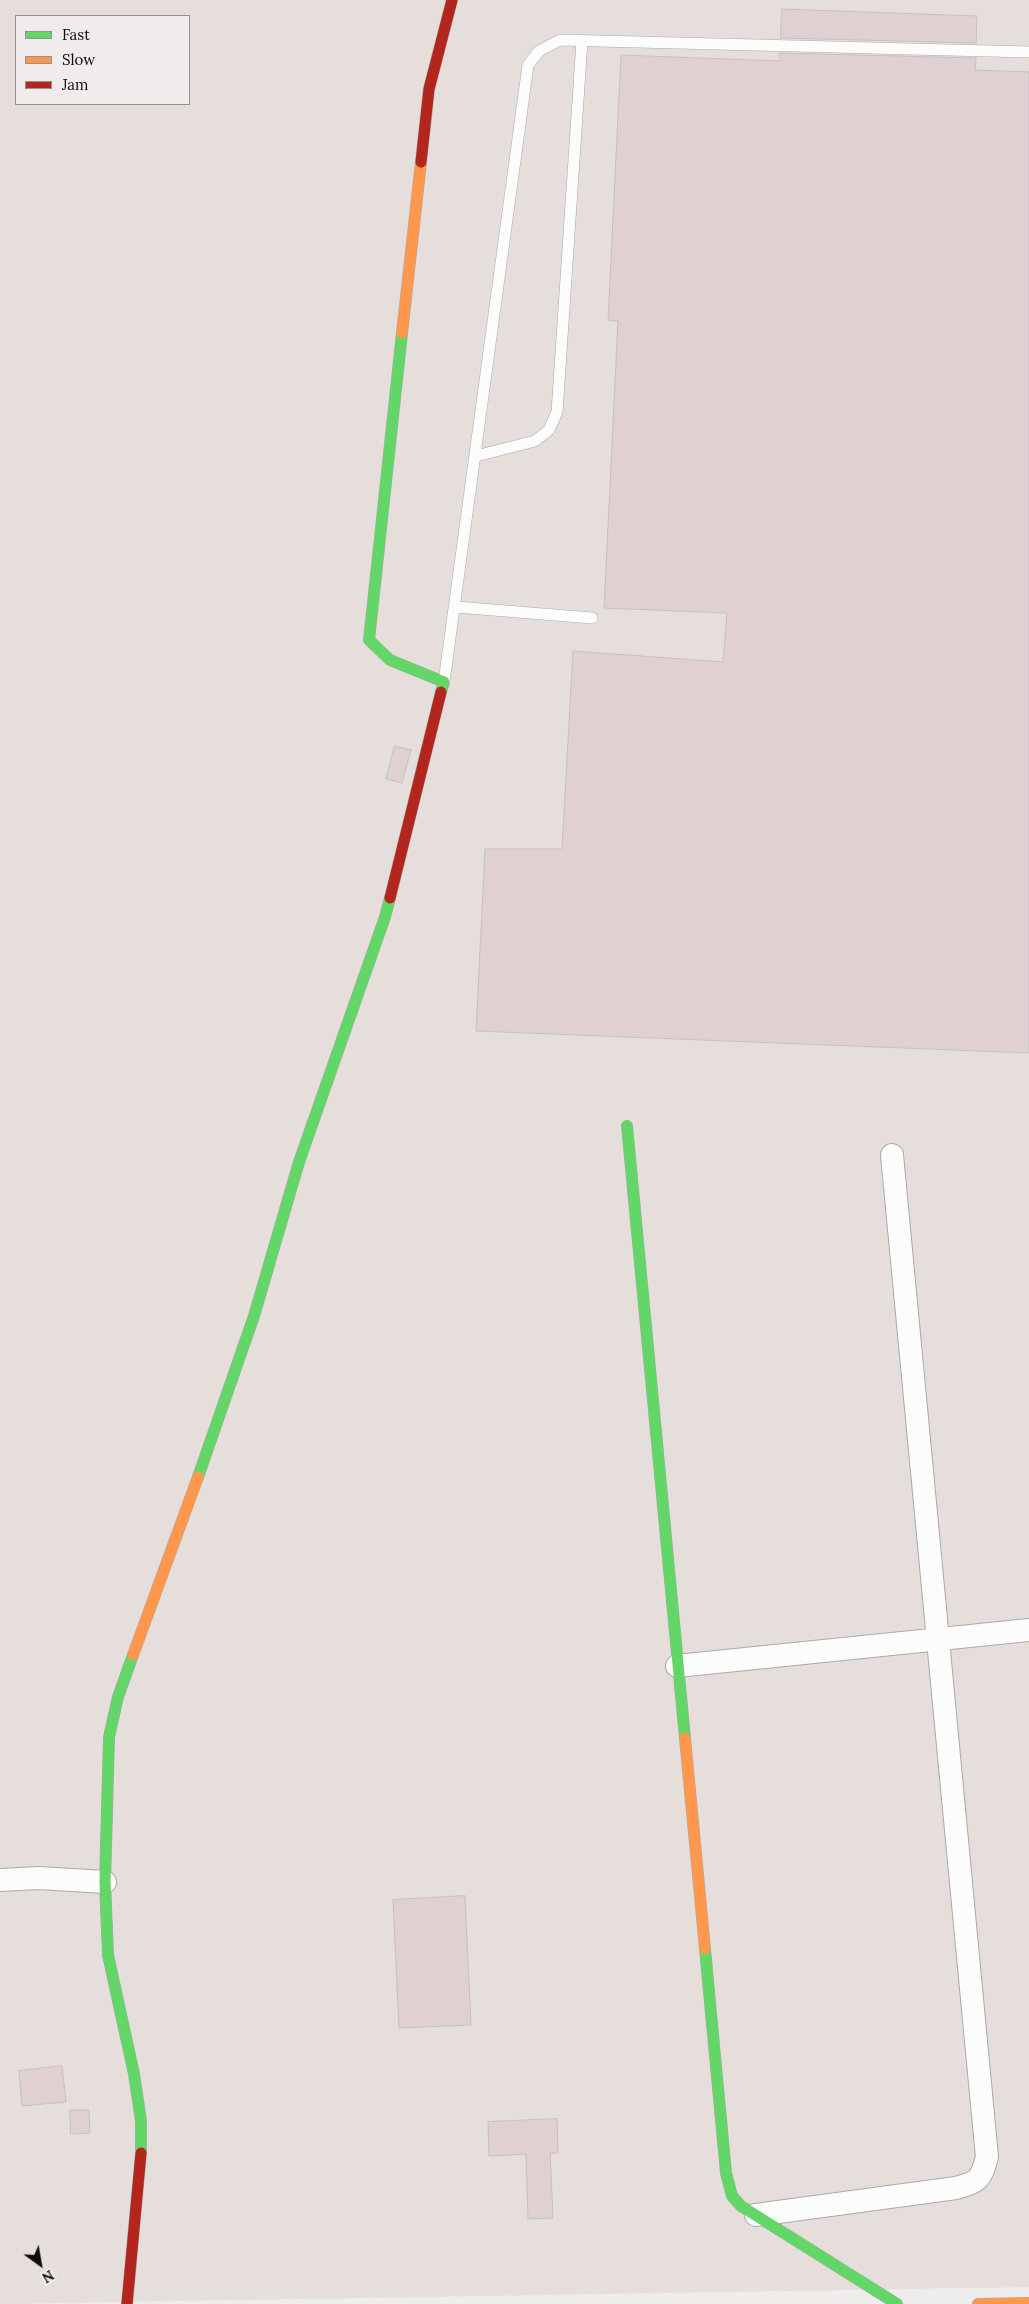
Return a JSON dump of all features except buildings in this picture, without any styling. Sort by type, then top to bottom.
[{"type":"street","points":[[127,2304],[141,2158],[141,2120],[134,2074],[108,1955],[105,1882],[109,1737],[118,1697],[231,1386],[254,1316],[299,1162],[385,917],[444,682],[390,660],[369,640],[429,89],[452,0]]},
{"type":"street","points":[[627,1126],[726,2173],[732,2196],[742,2206],[897,2304]]},
{"type":"street","points":[[756,2215],[956,2188],[974,2183],[982,2174],[987,2157],[936,1638],[892,1155]]},
{"type":"street","points":[[677,1666],[936,1638],[1029,1630]]},
{"type":"street","points":[[0,1880],[39,1878],[105,1882]]},
{"type":"street","points":[[978,2304],[1029,2303]]},
{"type":"lane","points":[[444,682],[456,607],[528,65],[539,51],[560,40],[1029,52]]},
{"type":"lane","points":[[476,456],[535,441],[549,430],[557,412],[582,41]]},
{"type":"lane","points":[[456,607],[592,618]]},
{"type":"shaded area","points":[[0,0],[1029,0],[1029,2287],[0,2304]]},
{"type":"traffic: fast","points":[[402,333],[369,640],[390,660],[444,682],[441,692]]},
{"type":"traffic: fast","points":[[198,1477],[254,1316],[299,1162],[390,898]]},
{"type":"traffic: fast","points":[[627,1126],[685,1738]]},
{"type":"traffic: fast","points":[[133,1655],[118,1697],[109,1737],[105,1882],[108,1955],[134,2074],[141,2121],[141,2153]]},
{"type":"traffic: fast","points":[[705,1949],[726,2173],[732,2196],[741,2206],[897,2304]]},
{"type":"traffic: slow","points":[[402,333],[421,162]]},
{"type":"traffic: slow","points":[[133,1655],[198,1477]]},
{"type":"traffic: slow","points":[[685,1738],[705,1949]]},
{"type":"traffic: slow","points":[[978,2304],[1029,2303]]},
{"type":"traffic: jam","points":[[421,162],[429,89],[452,0]]},
{"type":"traffic: jam","points":[[390,898],[441,692]]},
{"type":"traffic: jam","points":[[127,2304],[141,2153]]}]
